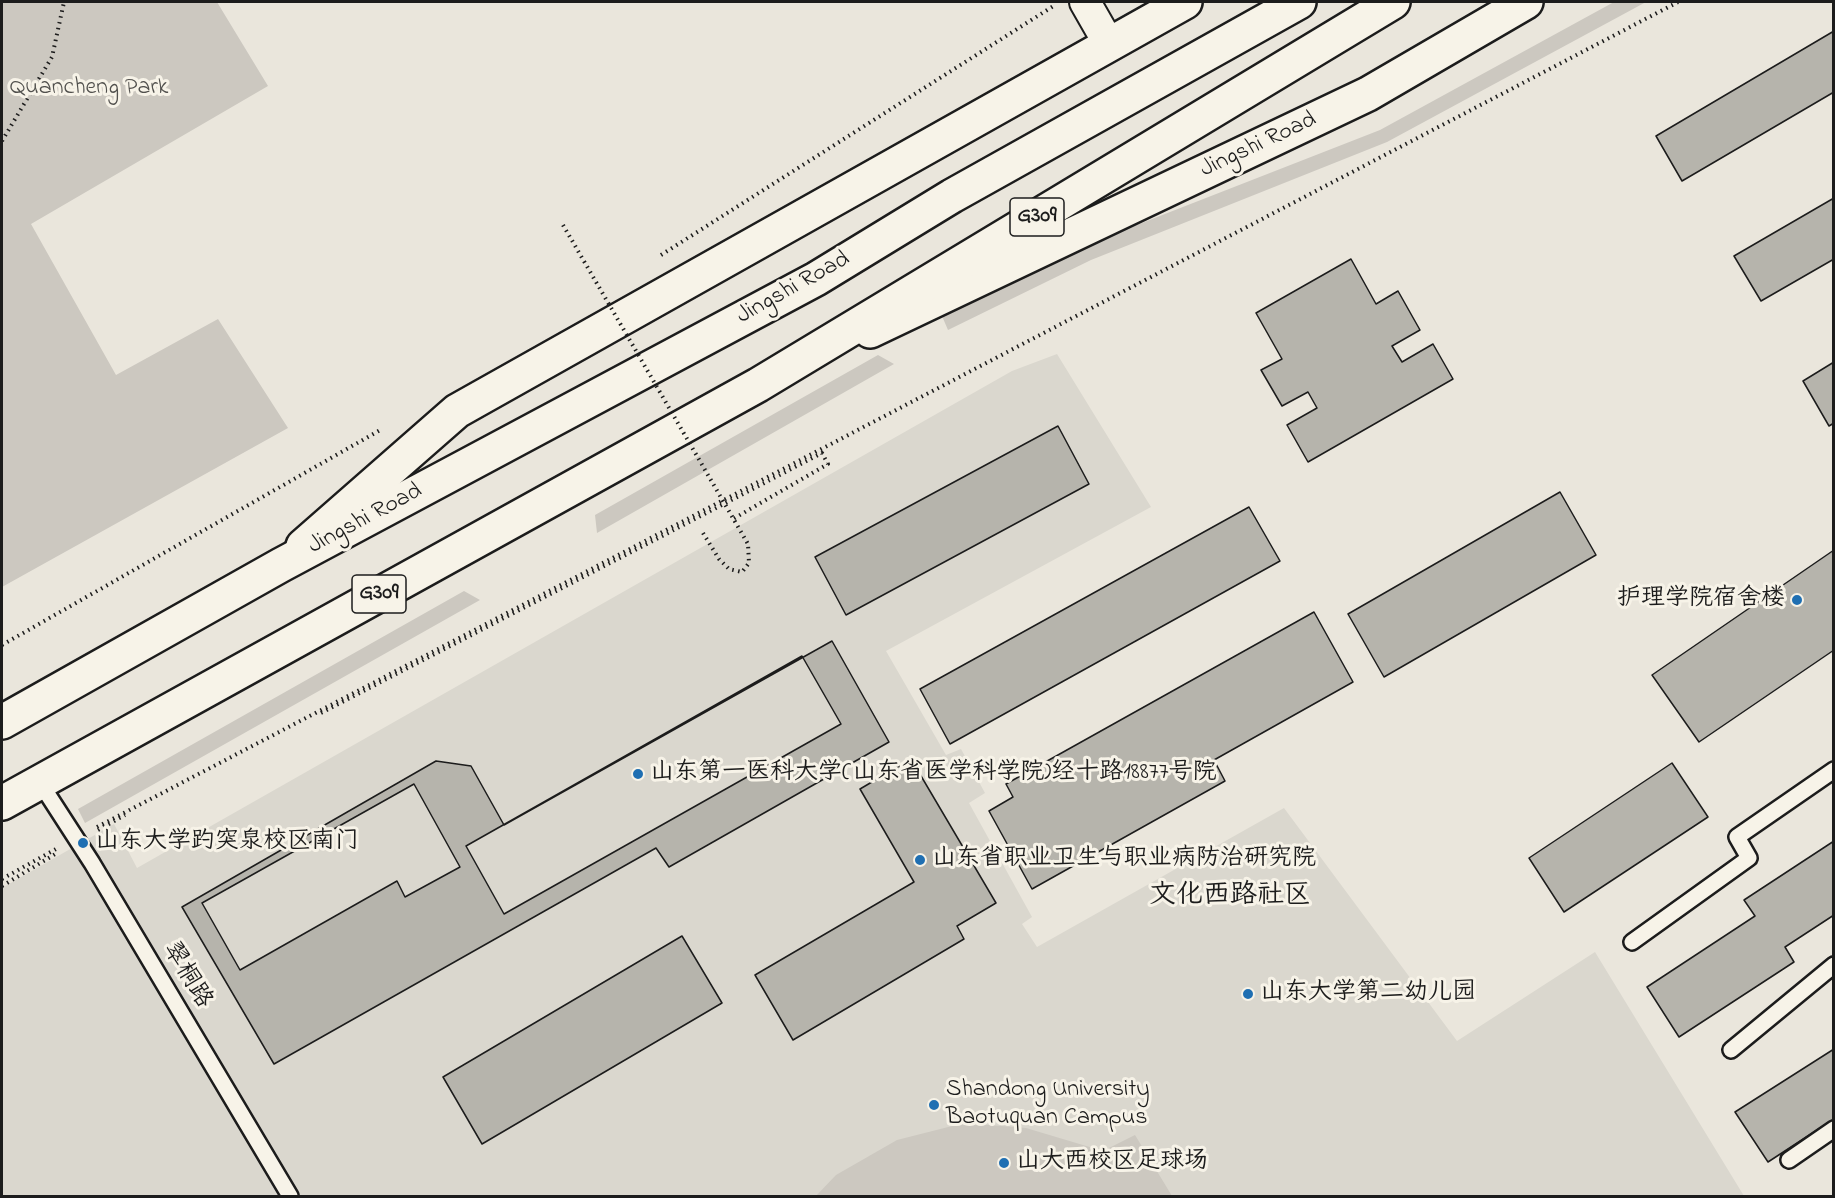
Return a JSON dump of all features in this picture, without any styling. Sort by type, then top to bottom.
[{"type":"main road","name":"Jingshi Road","points":[[281,565],[457,411],[1185,2]]},
{"type":"main road","name":"Jingshi Road","points":[[2,722],[281,565],[816,279],[952,196],[1299,2]]},
{"type":"main road","name":"Jingshi Road","points":[[2,803],[758,385],[1393,2]]},
{"type":"main road","name":"Jingshi Road","points":[[758,385],[1368,94],[1526,2]]},
{"type":"street","points":[[1085,2],[1109,44]]},
{"type":"lane","points":[[1632,942],[1749,858],[1737,837],[1833,770]]},
{"type":"lane","name":"翠桐路","points":[[39,781],[77,839],[290,1197]]},
{"type":"lane","points":[[1731,1050],[1833,965]]},
{"type":"lane","points":[[1789,1160],[1833,1129]]},
{"type":"path","points":[[2,141],[52,57],[64,2]]},
{"type":"path","points":[[2,879],[1678,2]]},
{"type":"path","points":[[563,225],[747,544],[749,563],[742,572],[729,569],[719,559],[703,532]]},
{"type":"path","points":[[2,886],[77,839],[822,453],[828,464],[733,519]]},
{"type":"shaded area","points":[[1057,354],[1151,507],[886,651],[946,755],[961,749],[985,793],[969,803],[1032,917],[1022,924],[1037,947],[1284,808],[1457,1041],[1595,952],[1744,1196],[2,1196],[2,888],[114,824],[137,868],[1012,371]]},
{"type":"green space","name":"Quancheng Park","points":[[2,2],[217,2],[268,86],[31,224],[116,375],[218,319],[288,428],[2,587]]},
{"type":"green space","points":[[1614,2],[1646,2],[1387,142],[1091,260],[948,330],[942,316],[1083,246],[1380,130]]},
{"type":"green space","points":[[878,355],[894,364],[597,533],[595,515]]},
{"type":"green space","points":[[464,591],[480,600],[85,823],[78,809]]},
{"type":"green space","name":"山大西校区足球场","points":[[964,1123],[1026,1128],[1103,1151],[1135,1135],[1172,1196],[816,1196],[836,1175],[897,1140]]},
{"type":"building","points":[[1834,31],[1834,92],[1682,181],[1656,136]]},
{"type":"building","points":[[1834,198],[1834,259],[1761,301],[1734,256]]},
{"type":"building","points":[[1351,259],[1376,304],[1398,291],[1420,330],[1392,346],[1402,362],[1433,344],[1453,379],[1308,462],[1287,425],[1317,408],[1308,392],[1282,406],[1261,370],[1282,359],[1256,313]]},
{"type":"building","points":[[1834,362],[1834,423],[1829,426],[1803,381]]},
{"type":"building","points":[[1058,426],[1089,484],[846,615],[815,557]]},
{"type":"building","points":[[1560,492],[1596,555],[1384,677],[1348,614]]},
{"type":"building","points":[[1249,507],[1280,561],[950,744],[920,689]]},
{"type":"building","name":"护理学院宿舍楼","points":[[1834,550],[1834,650],[1699,742],[1652,675]]},
{"type":"building","points":[[1314,612],[1353,682],[1214,760],[1225,781],[1032,889],[989,811],[1013,797],[1006,784]]},
{"type":"building","points":[[832,641],[889,742],[669,867],[656,848],[274,1064],[182,907],[436,761],[471,766],[504,825]]},
{"type":"building","points":[[802,656],[841,724],[504,914],[466,846]]},
{"type":"building","points":[[911,759],[996,903],[957,926],[964,939],[793,1040],[755,975],[914,882],[860,789]]},
{"type":"building","points":[[1672,763],[1708,817],[1564,912],[1529,858]]},
{"type":"building","points":[[414,784],[460,867],[405,897],[397,881],[240,970],[202,903]]},
{"type":"building","points":[[1834,841],[1834,915],[1785,947],[1794,962],[1679,1037],[1647,987],[1755,916],[1744,900]]},
{"type":"building","points":[[682,936],[722,1003],[482,1144],[443,1077]]},
{"type":"building","points":[[1834,1049],[1834,1119],[1768,1162],[1735,1112]]},
{"type":"place","name":"护理学院宿舍楼","points":[[1797,600]]},
{"type":"place","name":"山东第一医科大学(山东省医学科学院)经十路18877号院","points":[[638,774]]},
{"type":"place","name":"山东大学趵突泉校区南门","points":[[83,843]]},
{"type":"place","name":"山东省职业卫生与职业病防治研究院","points":[[920,860]]},
{"type":"place","name":"山东大学第二幼儿园","points":[[1248,994]]},
{"type":"place","name":"Shandong University Baotuquan Campus","points":[[934,1105]]},
{"type":"place","name":"山大西校区足球场","points":[[1004,1163]]},
{"type":"district","name":"文化西路社区","points":[[1230,898]]}]
